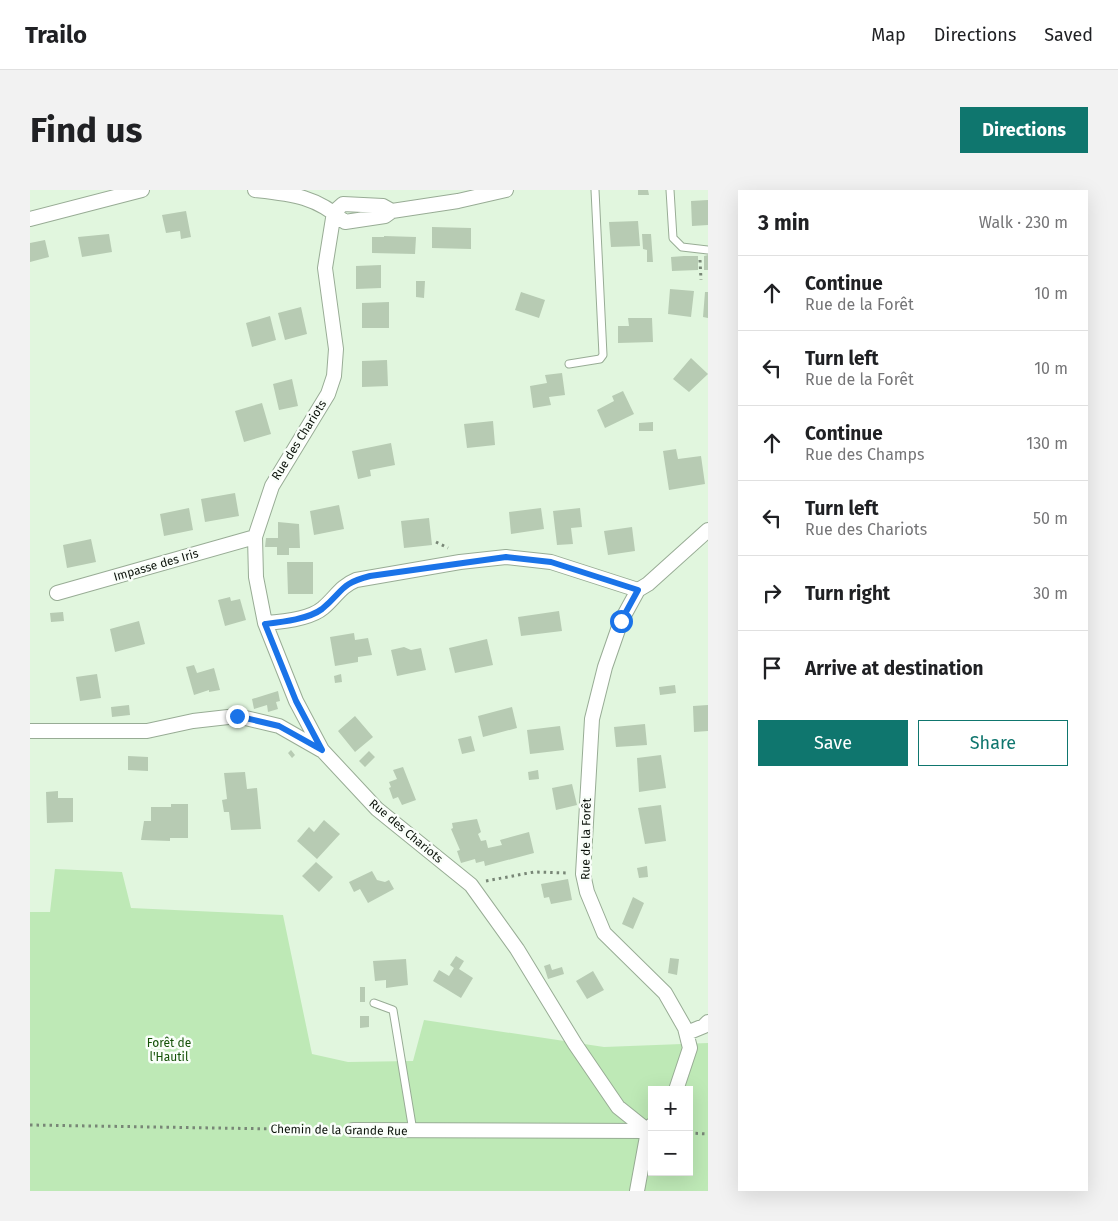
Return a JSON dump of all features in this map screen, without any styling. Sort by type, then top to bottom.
[{"type":"street","points":[[30,219],[142,190]]},
{"type":"street","points":[[255,190],[304,197],[320,203],[345,222],[385,216],[392,210],[458,201],[478,193],[506,190]]},
{"type":"street","name":"Rue des Chariots","points":[[334,212],[325,268],[336,349],[334,376],[328,394],[272,486],[255,537],[256,577],[265,624],[296,701],[322,750],[377,809],[471,886],[517,949],[575,1044],[618,1107],[648,1127]]},
{"type":"street","name":"Rue de la Forêt","points":[[677,1086],[690,1048],[687,1033],[665,993],[604,933],[587,892],[583,874],[590,735],[596,701],[621,621],[638,590],[648,584],[708,530]]},
{"type":"street","name":"Impasse des Iris","points":[[57,592],[255,537]]},
{"type":"street","points":[[265,624],[288,622],[321,610],[342,588],[356,580],[468,561],[506,557],[551,562],[638,590]]},
{"type":"street","points":[[30,731],[147,731],[193,721],[237,716],[279,726],[322,750]]},
{"type":"street","points":[[687,1033],[704,1026],[708,1022]]},
{"type":"street","name":"Chemin de la Grande Rue","points":[[353,1130],[648,1128]]},
{"type":"street","points":[[637,1191],[649,1131]]},
{"type":"lane","points":[[569,364],[600,359],[603,355],[595,190]]},
{"type":"lane","points":[[670,190],[673,238],[682,247],[708,250]]},
{"type":"lane","points":[[374,1003],[393,1010],[413,1131]]},
{"type":"path","points":[[700,250],[701,280]]},
{"type":"path","points":[[471,886],[494,878],[534,872],[583,874]]},
{"type":"path","name":"Chemin de la Grande Rue","points":[[30,1125],[353,1130]]},
{"type":"path","points":[[693,1133],[708,1134]]},
{"type":"green space","name":"Forêt de l'Hautil","points":[[55,869],[122,872],[131,908],[283,915],[312,1054],[348,1062],[413,1061],[424,1020],[604,1047],[708,1043],[708,1191],[30,1191],[30,912],[50,912]]},
{"type":"building","points":[[638,190],[648,190],[649,195],[638,195]]},
{"type":"building","points":[[708,200],[708,225],[692,226],[691,201]]},
{"type":"building","points":[[186,211],[191,237],[181,239],[180,231],[166,233],[162,215]]},
{"type":"building","points":[[638,221],[640,246],[611,247],[609,222]]},
{"type":"building","points":[[432,227],[471,228],[471,249],[432,248]]},
{"type":"building","points":[[109,234],[112,252],[82,257],[78,237]]},
{"type":"building","points":[[642,234],[651,234],[653,262],[647,262],[647,250],[643,249]]},
{"type":"building","points":[[372,237],[416,237],[415,254],[372,253]]},
{"type":"building","points":[[45,240],[49,257],[30,262],[30,243]]},
{"type":"building","points":[[708,255],[708,270],[704,270],[704,256]]},
{"type":"building","points":[[698,256],[698,270],[672,271],[671,257]]},
{"type":"building","points":[[381,265],[381,288],[356,289],[356,266]]},
{"type":"building","points":[[416,281],[425,281],[424,298],[416,297]]},
{"type":"building","points":[[670,289],[694,291],[691,317],[668,314]]},
{"type":"building","points":[[521,292],[545,300],[539,318],[515,310]]},
{"type":"building","points":[[705,292],[708,292],[708,318],[703,317]]},
{"type":"building","points":[[389,302],[389,328],[362,328],[362,303]]},
{"type":"building","points":[[301,307],[307,334],[285,340],[278,313]]},
{"type":"building","points":[[270,316],[276,340],[252,347],[246,323]]},
{"type":"building","points":[[628,318],[652,318],[653,342],[618,343],[618,326],[629,326]]},
{"type":"building","points":[[691,358],[708,374],[689,392],[673,379]]},
{"type":"building","points":[[387,360],[388,386],[362,387],[362,361]]},
{"type":"building","points":[[562,373],[565,395],[549,397],[551,405],[533,408],[530,386],[547,383],[545,375]]},
{"type":"building","points":[[292,379],[298,406],[279,410],[273,384]]},
{"type":"building","points":[[623,391],[634,414],[605,428],[597,410],[614,401],[612,396]]},
{"type":"building","points":[[262,403],[271,434],[244,442],[235,411]]},
{"type":"building","points":[[493,421],[495,445],[467,448],[464,424]]},
{"type":"building","points":[[653,422],[653,431],[639,431],[639,423]]},
{"type":"building","points":[[391,443],[395,465],[370,470],[371,476],[358,479],[352,451]]},
{"type":"building","points":[[676,449],[678,459],[701,456],[705,484],[669,490],[663,451]]},
{"type":"building","points":[[235,493],[239,516],[205,522],[201,499]]},
{"type":"building","points":[[339,505],[344,529],[314,535],[310,511]]},
{"type":"building","points":[[189,508],[193,530],[164,536],[160,514]]},
{"type":"building","points":[[541,508],[544,529],[511,534],[509,512]]},
{"type":"building","points":[[580,508],[582,527],[571,528],[573,544],[557,545],[553,511]]},
{"type":"building","points":[[429,518],[432,545],[404,548],[401,521]]},
{"type":"building","points":[[278,522],[299,524],[300,548],[289,548],[289,555],[277,555],[277,547],[265,547],[266,538],[278,538]]},
{"type":"building","points":[[632,527],[635,551],[608,555],[604,531]]},
{"type":"building","points":[[91,539],[96,562],[67,568],[63,545]]},
{"type":"building","points":[[287,562],[313,562],[313,594],[288,594]]},
{"type":"building","points":[[230,597],[231,601],[240,599],[246,620],[225,626],[218,600]]},
{"type":"building","points":[[559,611],[562,631],[521,636],[518,617]]},
{"type":"building","points":[[63,612],[64,621],[51,622],[50,613]]},
{"type":"building","points":[[139,621],[145,644],[115,652],[110,629]]},
{"type":"building","points":[[354,633],[355,640],[368,638],[372,655],[358,657],[358,662],[335,666],[330,637]]},
{"type":"building","points":[[487,639],[493,665],[455,673],[449,648]]},
{"type":"building","points":[[404,647],[411,650],[421,648],[426,670],[397,676],[391,650]]},
{"type":"building","points":[[194,665],[197,673],[214,668],[220,690],[209,692],[209,690],[194,695],[186,667]]},
{"type":"building","points":[[97,674],[101,698],[80,701],[76,677]]},
{"type":"building","points":[[341,674],[342,682],[335,683],[334,676]]},
{"type":"building","points":[[675,685],[676,693],[660,695],[659,687]]},
{"type":"building","points":[[278,691],[280,701],[276,702],[278,709],[268,712],[267,705],[254,709],[252,699]]},
{"type":"building","points":[[129,705],[130,715],[112,717],[111,707]]},
{"type":"building","points":[[708,705],[708,731],[694,732],[693,706]]},
{"type":"building","points":[[512,707],[517,728],[483,737],[478,716]]},
{"type":"building","points":[[355,716],[373,737],[355,752],[338,731]]},
{"type":"building","points":[[645,724],[647,745],[616,747],[614,727]]},
{"type":"building","points":[[560,726],[564,750],[530,754],[527,730]]},
{"type":"building","points":[[471,736],[475,751],[462,754],[458,739]]},
{"type":"building","points":[[291,750],[295,755],[292,758],[288,753]]},
{"type":"building","points":[[369,751],[375,757],[365,767],[359,761]]},
{"type":"building","points":[[661,755],[666,788],[639,792],[637,758]]},
{"type":"building","points":[[128,756],[148,757],[148,771],[128,770]]},
{"type":"building","points":[[403,767],[416,800],[402,805],[398,797],[393,799],[389,782],[397,779],[393,770]]},
{"type":"building","points":[[538,770],[539,779],[529,780],[528,772]]},
{"type":"building","points":[[245,772],[247,789],[257,788],[261,829],[231,830],[229,812],[224,812],[222,800],[227,799],[224,773]]},
{"type":"building","points":[[572,784],[577,805],[556,810],[552,788]]},
{"type":"building","points":[[58,791],[58,798],[73,798],[73,822],[47,823],[46,792]]},
{"type":"building","points":[[171,804],[188,804],[188,838],[170,838],[170,841],[141,840],[144,821],[151,821],[151,807],[171,807]]},
{"type":"building","points":[[661,805],[666,841],[645,844],[638,808]]},
{"type":"building","points":[[477,819],[481,832],[478,834],[481,841],[486,840],[488,848],[502,845],[500,840],[529,832],[534,853],[485,866],[484,861],[476,863],[475,859],[461,863],[457,851],[460,850],[451,829],[453,828],[452,823]]},
{"type":"building","points":[[324,820],[340,834],[317,859],[297,841],[309,827],[314,832]]},
{"type":"building","points":[[316,862],[333,877],[319,892],[302,876]]},
{"type":"building","points":[[647,866],[648,877],[639,878],[637,868]]},
{"type":"building","points":[[372,871],[377,880],[385,882],[389,880],[394,889],[368,903],[360,889],[354,892],[349,882]]},
{"type":"building","points":[[568,879],[572,900],[551,904],[549,897],[544,898],[541,884]]},
{"type":"building","points":[[633,897],[644,903],[633,929],[622,924]]},
{"type":"building","points":[[456,956],[464,961],[459,969],[473,978],[461,998],[433,981],[439,970],[449,976],[454,968],[450,965]]},
{"type":"building","points":[[670,958],[679,959],[677,975],[668,973]]},
{"type":"building","points":[[406,959],[408,985],[386,988],[386,980],[375,981],[373,961]]},
{"type":"building","points":[[550,964],[552,970],[562,967],[564,974],[548,979],[544,966]]},
{"type":"building","points":[[593,971],[604,990],[587,999],[576,981]]},
{"type":"building","points":[[360,987],[365,987],[365,1002],[360,1002]]},
{"type":"building","points":[[360,1016],[369,1016],[369,1027],[360,1028]]},
{"type":"route","points":[[237,716],[279,726],[322,750],[296,701],[265,624],[288,622],[321,610],[349,582],[370,576],[506,557],[551,562],[638,590],[621,621]]}]
